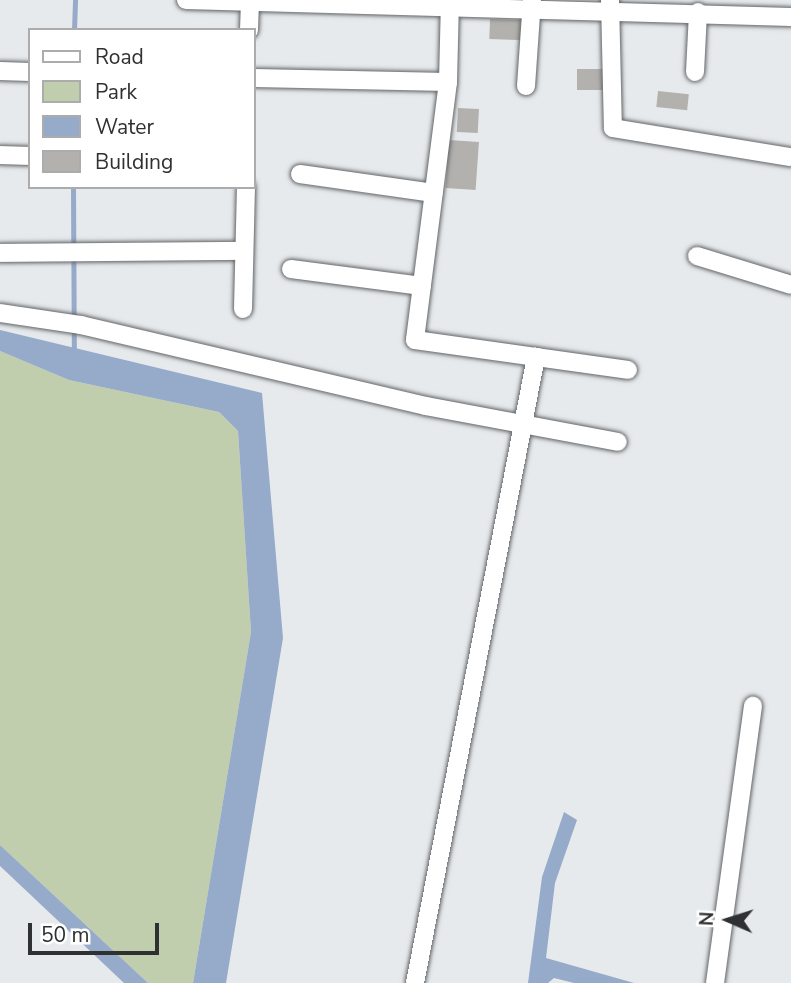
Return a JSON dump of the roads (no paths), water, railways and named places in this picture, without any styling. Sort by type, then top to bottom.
[{"type":"street","points":[[186,0],[610,5],[791,17]]},
{"type":"street","points":[[249,28],[250,1]]},
{"type":"street","points":[[450,2],[448,82],[415,340],[628,370]]},
{"type":"street","points":[[526,86],[532,3]]},
{"type":"street","points":[[610,5],[612,128],[791,157]]},
{"type":"street","points":[[695,72],[698,12]]},
{"type":"street","points":[[0,71],[28,72]]},
{"type":"street","points":[[256,78],[448,82]]},
{"type":"street","points":[[0,155],[28,156]]},
{"type":"street","points":[[300,174],[434,193]]},
{"type":"street","points":[[243,309],[246,189]]},
{"type":"street","points":[[0,253],[244,251]]},
{"type":"street","points":[[697,256],[791,285]]},
{"type":"street","points":[[290,269],[422,286]]},
{"type":"street","points":[[0,313],[81,326],[523,425],[618,442]]},
{"type":"street","points":[[415,983],[536,357]]},
{"type":"street","points":[[715,983],[753,706]]},
{"type":"water","points":[[0,330],[262,393],[283,638],[226,983],[193,983],[251,632],[238,431],[219,412],[69,380],[0,351]]},
{"type":"water","points":[[564,812],[577,820],[555,883],[546,958],[634,983],[574,983],[554,978],[548,983],[528,983],[542,877]]},
{"type":"water","points":[[0,845],[148,983],[124,983],[0,866]]},
{"type":"waterway","points":[[74,28],[75,0]]},
{"type":"waterway","points":[[73,189],[74,352]]}]
